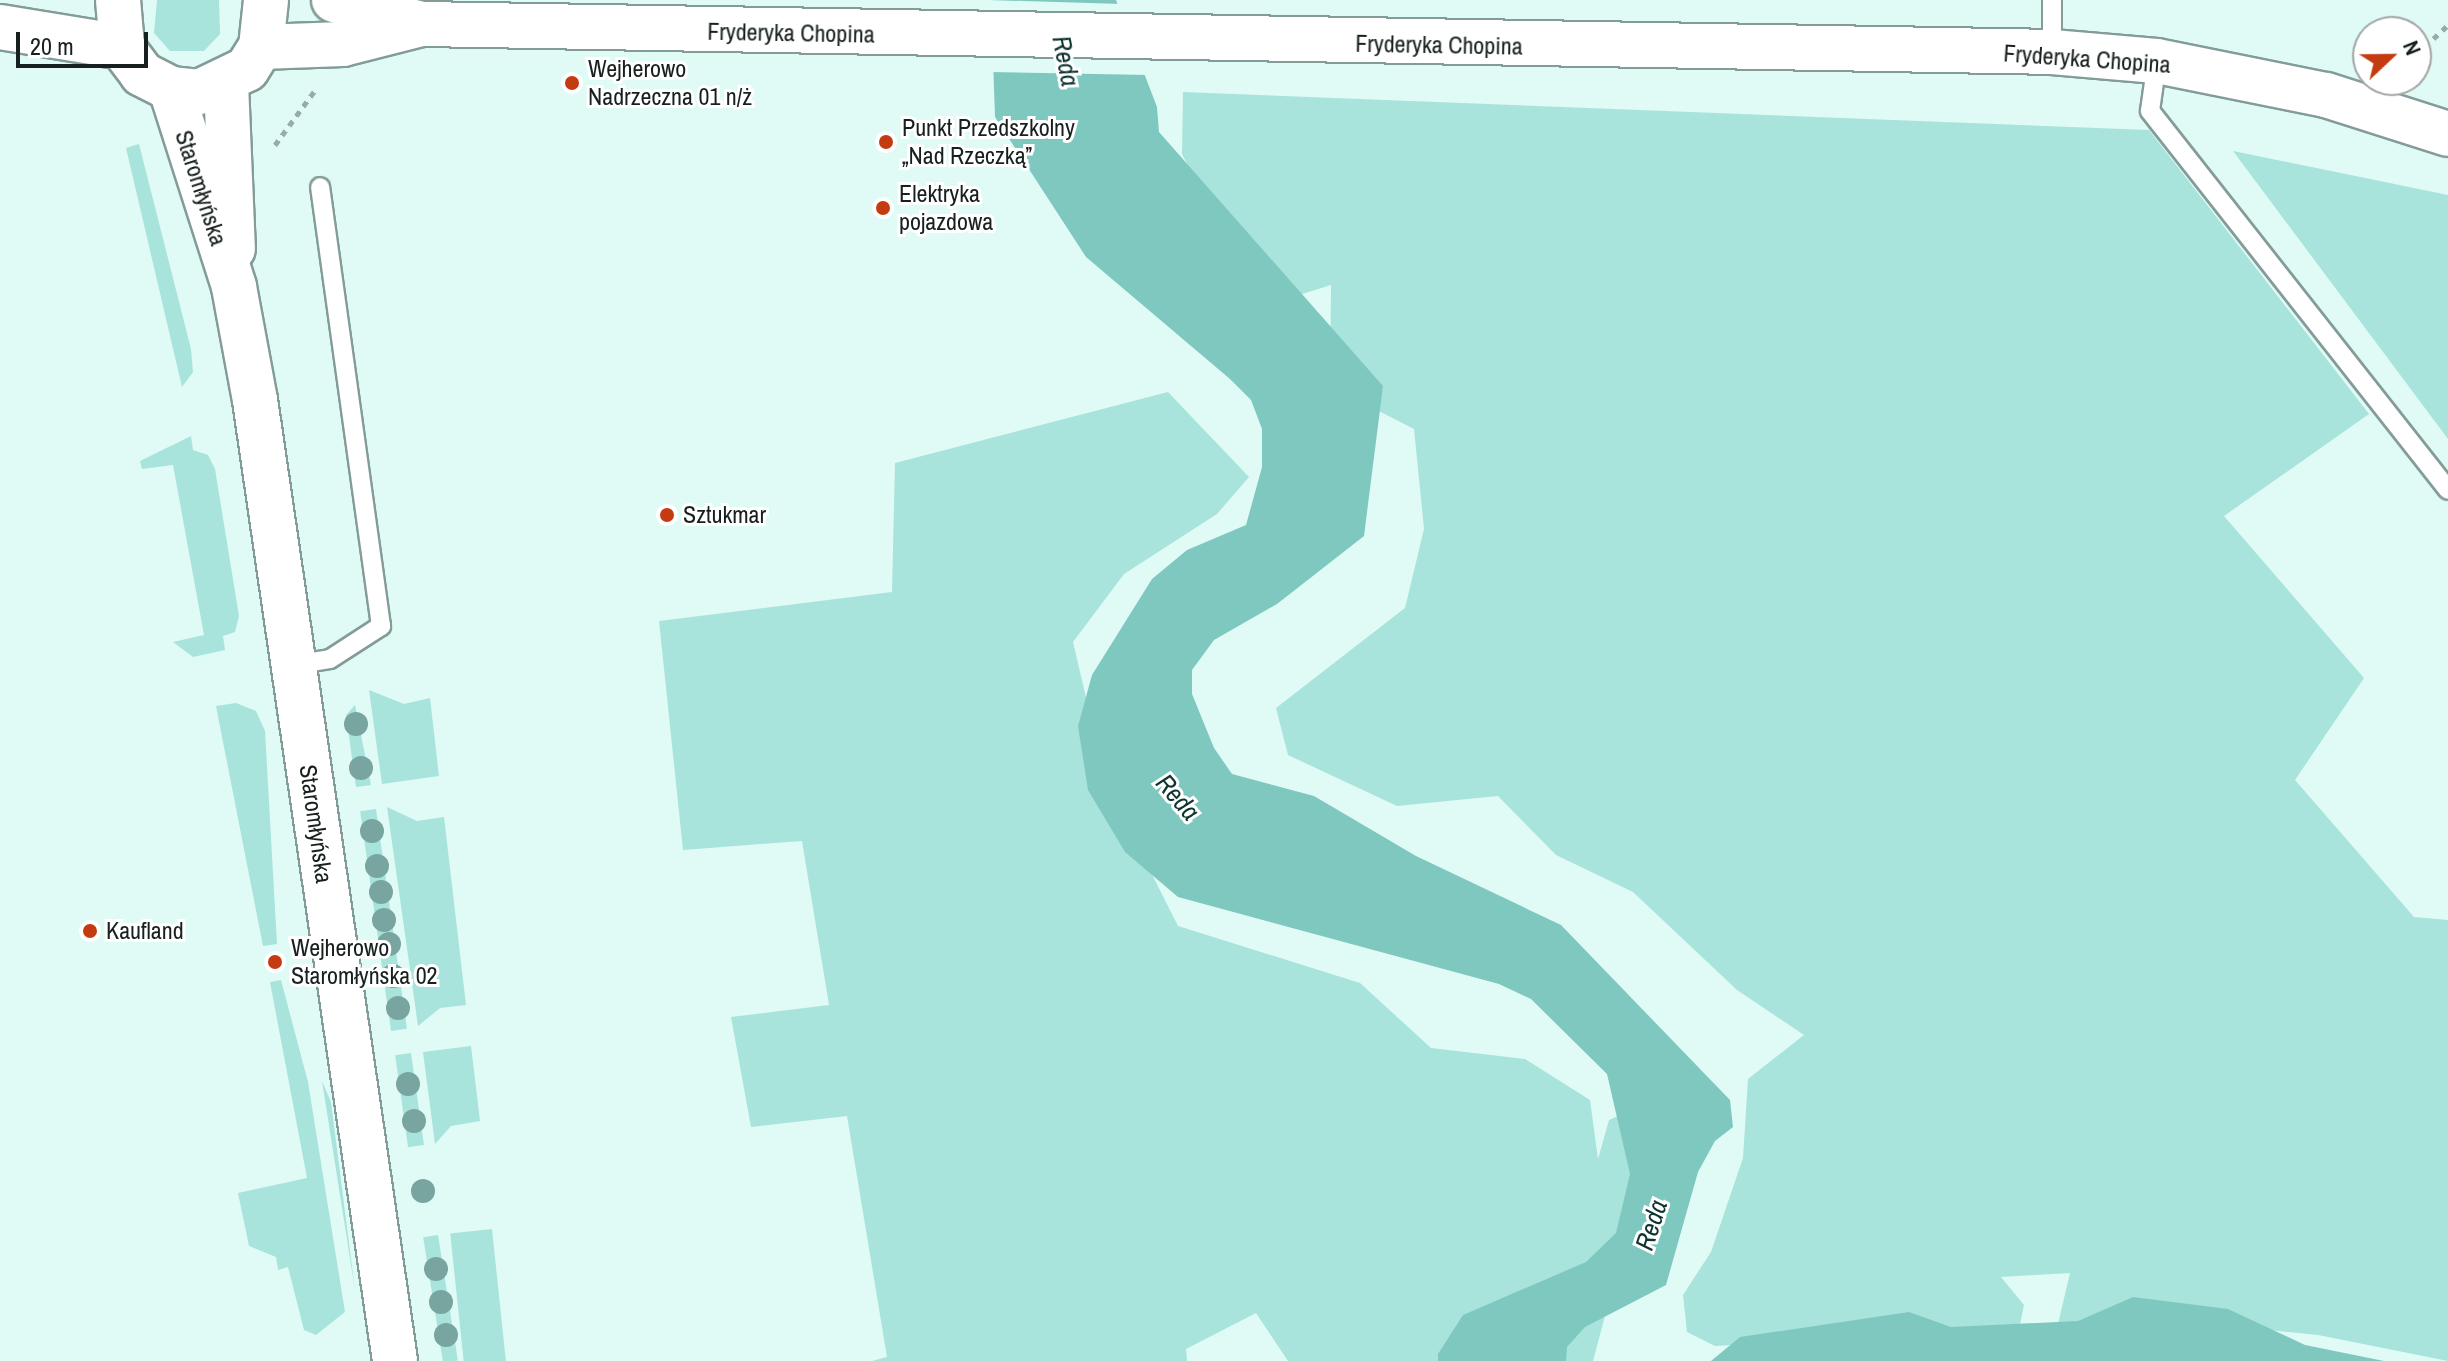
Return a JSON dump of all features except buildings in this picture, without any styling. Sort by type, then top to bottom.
[{"type":"street","points":[[118,0],[122,47],[142,74],[171,89],[226,84],[261,47],[266,0]]},
{"type":"street","name":"Fryderyka Chopina","points":[[334,0],[421,24]]},
{"type":"street","name":"Fryderyka Chopina","points":[[261,47],[318,46],[421,24],[1174,42],[2052,52],[2157,61],[2326,95],[2448,134]]},
{"type":"street","points":[[0,27],[122,47]]},
{"type":"street","name":"Staromłyńska","points":[[226,84],[234,287],[395,1361]]},
{"type":"street","name":"Staromłyńska","points":[[171,89],[234,287]]},
{"type":"lane","points":[[2052,0],[2052,52]]},
{"type":"lane","points":[[2157,61],[2150,111],[2448,490]]},
{"type":"lane","points":[[293,665],[330,659],[381,626],[320,187]]},
{"type":"path","points":[[2432,40],[2448,25]]},
{"type":"path","points":[[268,159],[318,85],[318,46]]},
{"type":"shaded area","points":[[157,0],[219,0],[220,34],[204,51],[170,51],[154,33]]},
{"type":"shaded area","points":[[1183,92],[2149,130],[2369,414],[2224,516],[2364,678],[2295,780],[2414,917],[2448,920],[2448,1361],[2318,1335],[2149,1318],[2058,1324],[2070,1273],[2001,1277],[2024,1305],[2019,1329],[1715,1346],[1687,1332],[1683,1295],[1711,1252],[1743,1158],[1748,1079],[1804,1035],[1737,990],[1633,892],[1556,855],[1498,796],[1397,806],[1288,755],[1276,708],[1405,608],[1424,529],[1414,429],[1330,386],[1331,285],[1283,300],[1235,258],[1182,154]]},
{"type":"shaded area","points":[[139,144],[191,349],[193,372],[182,387],[126,148]]},
{"type":"shaded area","points":[[2233,151],[2448,195],[2448,439]]},
{"type":"shaded area","points":[[1168,392],[1249,477],[1217,514],[1124,574],[1073,642],[1106,783],[1178,926],[1360,983],[1431,1048],[1525,1059],[1590,1100],[1598,1159],[1609,1120],[1634,1109],[1647,1158],[1593,1361],[1288,1361],[1256,1313],[1186,1349],[1187,1361],[872,1361],[887,1357],[847,1116],[751,1127],[731,1017],[829,1005],[802,841],[683,850],[659,621],[892,592],[895,463]]},
{"type":"shaded area","points":[[191,436],[193,450],[208,455],[215,469],[239,616],[235,632],[223,636],[225,650],[193,657],[173,642],[204,635],[173,465],[142,469],[140,461]]},
{"type":"shaded area","points":[[369,690],[404,704],[430,698],[439,776],[382,784]]},
{"type":"shaded area","points":[[236,703],[256,711],[265,731],[277,944],[263,946],[216,706]]},
{"type":"shaded area","points":[[355,705],[371,785],[356,787],[346,715]]},
{"type":"shaded area","points":[[387,807],[417,821],[444,817],[466,1005],[440,1008],[418,1026]]},
{"type":"shaded area","points":[[376,809],[407,1029],[391,1031],[360,811]]},
{"type":"shaded area","points":[[281,980],[308,1082],[345,1312],[316,1335],[304,1330],[288,1267],[278,1270],[276,1257],[249,1246],[238,1193],[307,1178],[270,982]]},
{"type":"shaded area","points":[[471,1046],[480,1121],[451,1126],[435,1144],[423,1052]]},
{"type":"shaded area","points":[[411,1053],[424,1145],[408,1147],[395,1055]]},
{"type":"shaded area","points":[[322,1081],[331,1102],[355,1290]]},
{"type":"shaded area","points":[[492,1229],[506,1361],[464,1361],[450,1233]]},
{"type":"shaded area","points":[[438,1235],[458,1360],[443,1361],[423,1237]]},
{"type":"water","name":"Reda","points":[[991,0],[1116,0],[1157,107],[1159,132],[1383,386],[1364,536],[1277,604],[1214,640],[1192,670],[1192,694],[1214,748],[1232,774],[1314,796],[1416,856],[1561,925],[1730,1100],[1733,1127],[1715,1141],[1698,1172],[1666,1285],[1585,1327],[1567,1347],[1566,1361],[1438,1361],[1438,1354],[1463,1315],[1586,1262],[1616,1233],[1630,1174],[1607,1074],[1531,999],[1499,984],[1178,897],[1125,852],[1088,790],[1078,726],[1092,675],[1152,579],[1187,550],[1246,525],[1262,467],[1262,429],[1251,400],[1230,379],[1086,257],[995,117]]},
{"type":"water","points":[[2133,1297],[2228,1309],[2305,1345],[2384,1361],[1711,1361],[1740,1337],[1909,1312],[1951,1327],[2078,1321]]},
{"type":"pier","points":[[987,0],[1122,4],[1149,75],[990,72]]},
{"type":"place","name":"Wejherowo Nadrzeczna 01 n/ż","points":[[572,83]]},
{"type":"place","name":"Punkt Przedszkolny „Nad Rzeczką”","points":[[886,142]]},
{"type":"place","name":"Elektryka pojazdowa","points":[[883,208]]},
{"type":"place","name":"Sztukmar","points":[[667,515]]},
{"type":"place","name":"Kaufland","points":[[90,931]]},
{"type":"place","name":"Wejherowo Staromłyńska 02","points":[[275,962]]}]
